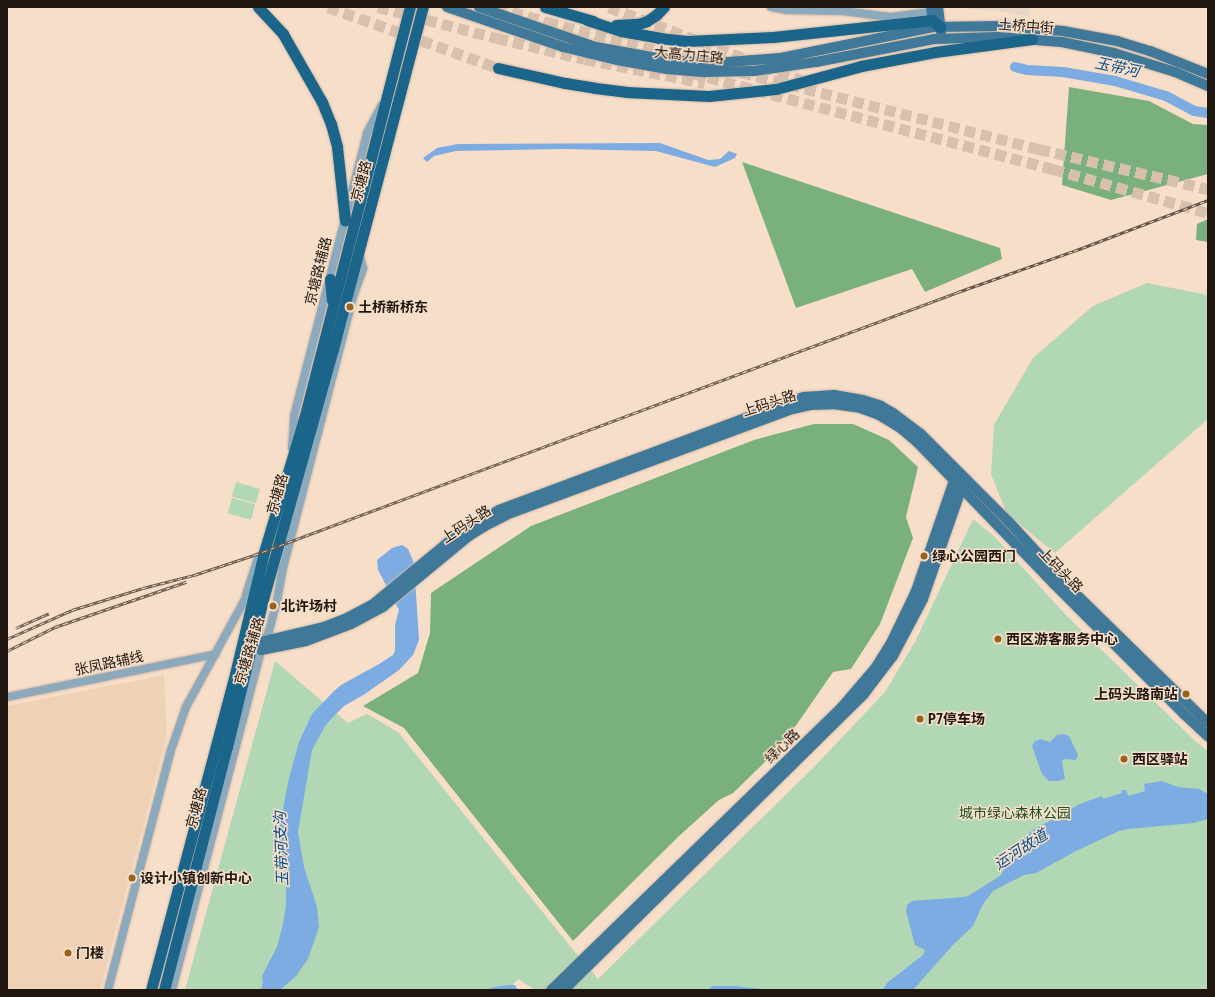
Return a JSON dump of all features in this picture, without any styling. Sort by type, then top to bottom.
[{"type":"highway","points":[[258,7],[283,34],[322,102],[331,124],[337,147],[345,221]]},
{"type":"highway","name":"京塘路","points":[[151,990],[235,674],[268,540],[333,307],[410,7]]},
{"type":"highway","name":"京塘路","points":[[164,990],[225,754],[249,652],[359,249],[423,7]]},
{"type":"highway","points":[[544,7],[621,31],[659,38],[687,41],[773,37],[934,17]]},
{"type":"highway","points":[[588,20],[615,25],[638,24],[656,15],[664,7]]},
{"type":"highway","points":[[498,68],[595,88],[626,92],[709,96],[776,89],[861,66],[939,52],[1032,39]]},
{"type":"highway","points":[[330,279],[333,307]]},
{"type":"main road","name":"大高力庄路","points":[[447,7],[563,47],[590,54],[667,68],[705,72],[754,71],[778,68],[938,39]]},
{"type":"main road","name":"大高力庄路","points":[[479,7],[596,47],[649,57],[715,63],[781,58],[808,54],[934,17],[1002,26],[1062,31],[1118,42],[1150,51],[1208,74]]},
{"type":"main road","points":[[934,17],[939,52]]},
{"type":"main road","name":"土桥中街","points":[[938,39],[997,37],[1062,42],[1114,53],[1174,72],[1208,86]]},
{"type":"main road","name":"上码头路","points":[[263,645],[324,627],[347,618],[373,604],[459,533],[498,510],[537,499],[594,478],[772,407],[804,397],[848,396],[863,400],[887,410],[908,423],[934,454],[1069,587],[1206,728]]},
{"type":"main road","name":"绿心路","points":[[564,990],[864,694],[893,656],[923,599],[962,488],[959,477]]},
{"type":"main road","name":"绿心路","points":[[552,990],[841,708],[876,667],[890,645],[916,591],[959,477]]},
{"type":"main road","name":"上码头路","points":[[962,488],[988,508]]},
{"type":"street","points":[[771,7],[786,10],[829,10],[891,16],[934,17]]},
{"type":"street","name":"京塘路辅路","points":[[291,462],[294,416],[367,133],[388,92]]},
{"type":"street","name":"京塘路辅路","points":[[172,990],[263,645],[277,601],[285,562],[354,294],[363,269],[359,249]]},
{"type":"street","name":"京塘路辅路","points":[[108,990],[171,750],[186,707],[244,601],[257,561],[268,540]]},
{"type":"street","name":"京塘路辅路","points":[[244,601],[256,587]]},
{"type":"street","name":"张凤路辅线","points":[[7,697],[216,654]]},
{"type":"shaded area","points":[[966,7],[1029,7],[1030,17],[999,11],[968,9]]},
{"type":"shaded area","name":"设计小镇创新中心","points":[[164,675],[167,736],[100,990],[7,990],[7,706]]},
{"type":"green space","points":[[1069,87],[1149,101],[1193,124],[1208,125],[1208,174],[1111,200],[1062,185]]},
{"type":"green space","points":[[742,162],[1000,248],[1002,259],[925,292],[912,269],[796,308]]},
{"type":"green space","points":[[1208,219],[1208,242],[1196,240],[1197,224]]},
{"type":"green space","points":[[1147,283],[1208,295],[1208,419],[1055,553],[1007,514],[991,474],[994,425],[1033,358],[1093,306]]},
{"type":"green space","points":[[814,424],[853,424],[889,440],[918,467],[906,517],[913,538],[880,624],[851,669],[833,672],[797,724],[768,759],[733,793],[719,800],[679,836],[573,941],[404,728],[363,706],[418,673],[430,633],[431,593],[531,526],[754,440]]},
{"type":"green space","points":[[236,482],[260,489],[256,503],[232,496]]},
{"type":"green space","points":[[232,498],[255,504],[251,520],[228,513]]},
{"type":"green space","name":"城市绿心森林公园","points":[[973,519],[994,536],[1065,614],[1194,740],[1208,751],[1208,990],[535,990],[518,979],[508,990],[185,990],[275,661],[348,723],[367,714],[398,732],[598,979],[815,766],[885,692],[916,640]]},
{"type":"water","points":[[660,143],[708,160],[720,159],[729,151],[737,154],[735,158],[715,167],[656,151],[564,149],[456,151],[434,156],[427,162],[423,158],[437,148],[458,144]]},
{"type":"water","name":"玉带河支沟","points":[[402,545],[408,549],[414,563],[419,640],[413,655],[399,670],[365,694],[344,706],[332,718],[325,726],[312,750],[298,832],[304,867],[317,907],[319,927],[308,959],[296,976],[280,990],[261,990],[263,982],[262,976],[277,947],[286,906],[286,872],[280,845],[280,825],[289,778],[299,742],[312,714],[334,691],[341,685],[393,655],[395,651],[395,625],[399,610],[378,570],[377,560],[392,548]]},
{"type":"water","points":[[1063,734],[1069,736],[1078,755],[1076,760],[1065,759],[1062,761],[1065,779],[1049,781],[1042,774],[1032,746],[1034,742],[1040,739],[1050,742],[1057,735]]},
{"type":"water","name":"运河故道","points":[[1162,781],[1178,787],[1199,789],[1208,794],[1208,819],[1194,823],[1119,831],[1076,851],[1036,873],[1024,875],[993,891],[983,904],[973,926],[953,945],[913,990],[883,990],[887,983],[923,955],[925,950],[915,945],[906,911],[907,905],[912,901],[965,897],[970,895],[1000,876],[1012,857],[1016,844],[1033,830],[1080,804],[1102,796],[1103,799],[1122,793],[1121,790],[1126,790],[1128,796],[1145,791],[1144,784]]},
{"type":"water","points":[[515,985],[518,990],[485,990],[494,987]]},
{"type":"water","points":[[712,986],[735,986],[771,990],[708,990]]},
{"type":"waterway","name":"玉带河","points":[[1015,67],[1027,70],[1063,72],[1115,81],[1166,96],[1194,111],[1208,113]]},
{"type":"tunnel","points":[[328,7],[498,68]]},
{"type":"tunnel","points":[[378,7],[585,59],[705,83]]},
{"type":"tunnel","points":[[461,7],[491,16]]},
{"type":"tunnel","points":[[496,7],[547,22],[689,59]]},
{"type":"tunnel","points":[[609,7],[809,83]]},
{"type":"tunnel","points":[[741,72],[1039,149],[1208,189]]},
{"type":"tunnel","points":[[692,73],[1053,169],[1208,213]]},
{"type":"railway","points":[[7,639],[72,610],[143,588],[194,575],[254,555],[1208,200]]},
{"type":"railway","points":[[7,651],[55,627],[186,582]]},
{"type":"railway","points":[[16,628],[49,613]]},
{"type":"place","name":"土桥新桥东","points":[[350,307]]},
{"type":"place","name":"绿心公园西门","points":[[924,556]]},
{"type":"place","name":"北许场村","points":[[273,606]]},
{"type":"place","name":"西区游客服务中心","points":[[998,639]]},
{"type":"place","name":"上码头路南站","points":[[1186,694]]},
{"type":"place","name":"P7停车场","points":[[920,719]]},
{"type":"place","name":"西区驿站","points":[[1124,759]]},
{"type":"place","name":"设计小镇创新中心","points":[[132,878]]},
{"type":"place","name":"门楼","points":[[68,953]]}]
